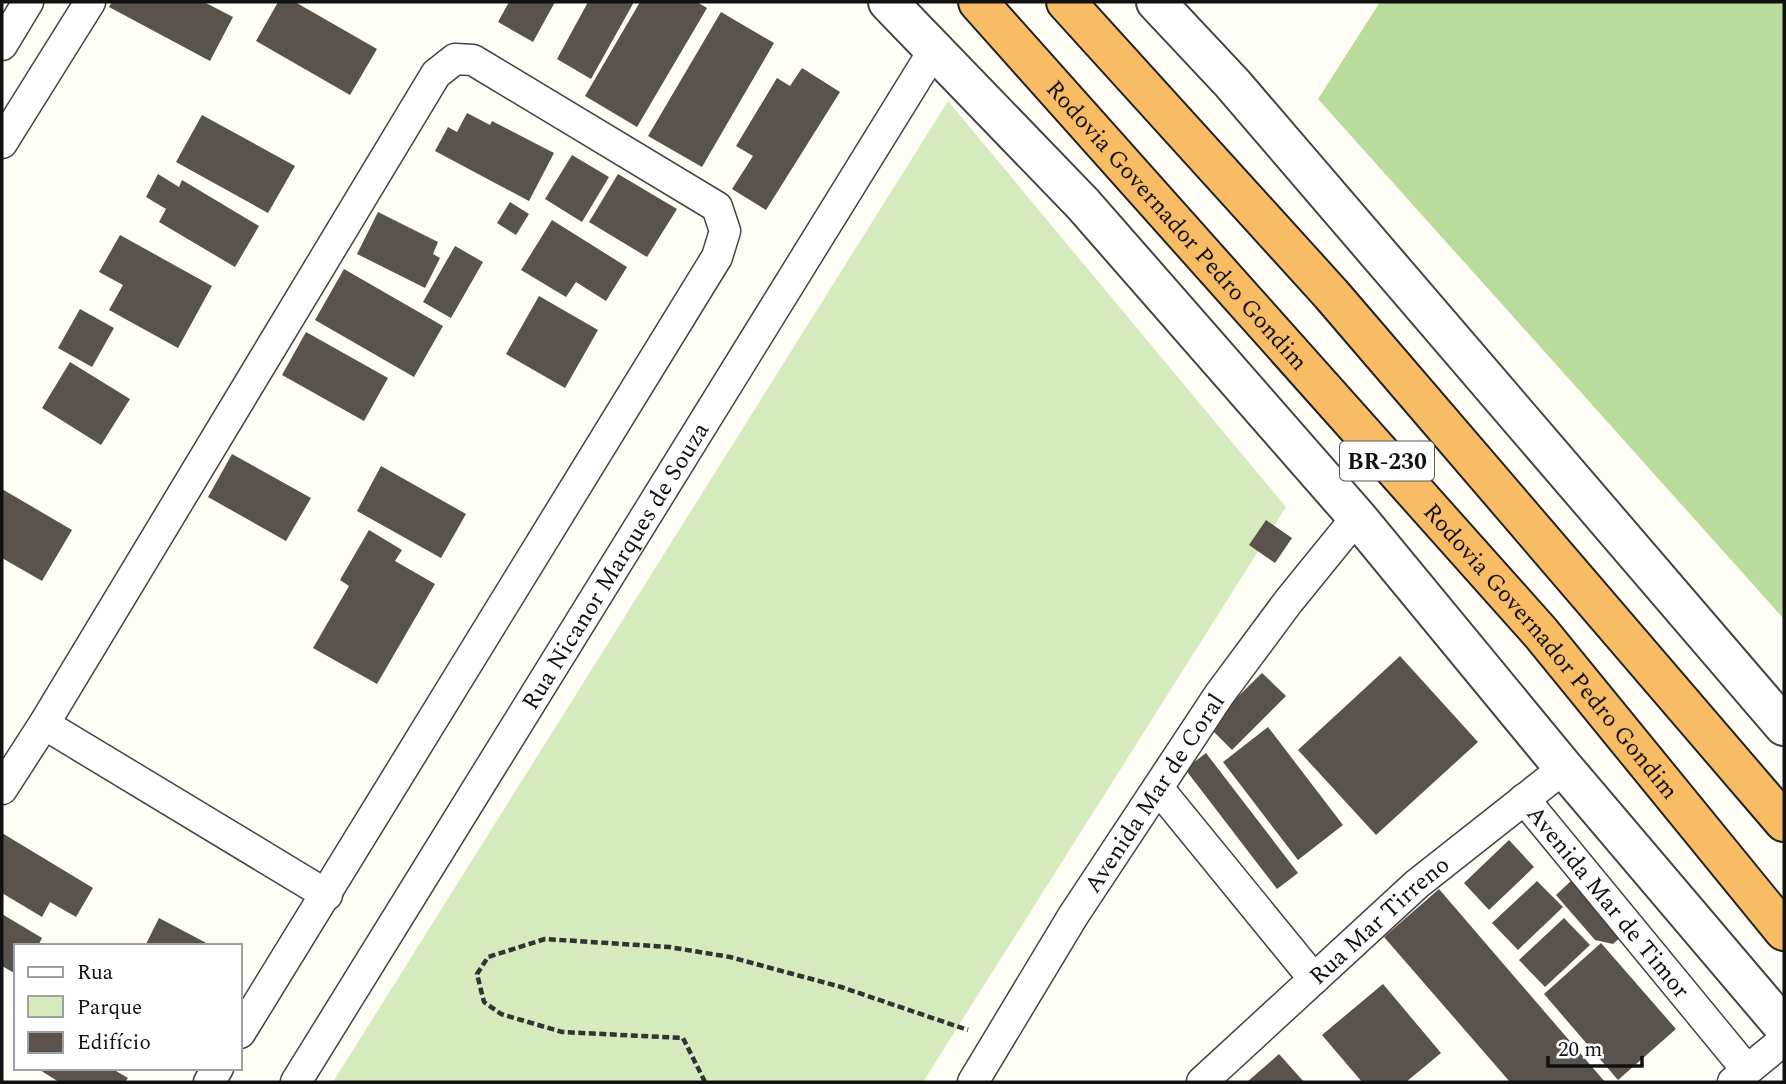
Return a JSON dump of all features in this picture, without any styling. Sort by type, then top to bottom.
[{"type":"highway","name":"Rodovia Governador Pedro Gondim","points":[[978,2],[1540,632],[1784,931]]},
{"type":"highway","name":"BR-230","points":[[1066,2],[1331,294],[1784,822]]},
{"type":"street","points":[[2,45],[28,2]]},
{"type":"street","points":[[2,143],[90,2]]},
{"type":"street","points":[[888,2],[1083,204],[1357,517],[1564,768],[1784,1027]]},
{"type":"street","points":[[1156,2],[1232,83],[1784,726]]},
{"type":"street","name":"Rua Nicanor Marques de Souza","points":[[296,1082],[934,50]]},
{"type":"street","points":[[2,789],[44,724],[436,74],[455,59],[473,60],[717,207],[725,231],[717,257],[242,1030]]},
{"type":"street","name":"Avenida Mar de Coral","points":[[974,1082],[1073,916],[1219,695],[1288,602],[1357,517]]},
{"type":"street","points":[[44,724],[327,895]]},
{"type":"street","name":"Rua Mar Tirreno","points":[[1202,1082],[1417,884],[1564,768]]},
{"type":"street","points":[[1158,788],[1314,979]]},
{"type":"street","name":"Avenida Mar de Timor","points":[[1524,799],[1740,1076]]},
{"type":"street","points":[[1740,1076],[1784,1040]]},
{"type":"path","points":[[705,1082],[683,1038],[562,1032],[501,1014],[484,1002],[477,974],[488,957],[545,939],[669,947],[730,957],[841,987],[999,1040]]},
{"type":"green space","points":[[1380,2],[1784,2],[1784,619],[1318,99]]},
{"type":"green space","points":[[948,101],[1286,507],[923,1082],[333,1082]]},
{"type":"building","points":[[112,2],[204,2],[233,17],[210,61],[109,7]]},
{"type":"building","points":[[278,2],[295,2],[377,49],[350,95],[256,41]]},
{"type":"building","points":[[509,2],[555,2],[533,42],[498,22]]},
{"type":"building","points":[[588,2],[634,2],[591,79],[557,59]]},
{"type":"building","points":[[640,2],[697,2],[707,8],[637,127],[585,96]]},
{"type":"building","points":[[721,12],[774,43],[702,167],[648,136]]},
{"type":"building","points":[[802,68],[840,92],[766,210],[732,189],[753,156],[736,146],[777,78],[790,86]]},
{"type":"building","points":[[467,113],[490,125],[492,121],[554,153],[529,201],[435,151],[448,127],[457,132]]},
{"type":"building","points":[[202,115],[295,166],[268,213],[176,162]]},
{"type":"building","points":[[572,155],[609,177],[582,222],[545,199]]},
{"type":"building","points":[[158,174],[179,187],[182,180],[259,226],[235,267],[159,222],[166,209],[146,197]]},
{"type":"building","points":[[618,174],[677,209],[647,257],[589,222]]},
{"type":"building","points":[[510,202],[529,214],[516,235],[497,223]]},
{"type":"building","points":[[378,212],[438,242],[433,254],[440,258],[425,288],[357,254]]},
{"type":"building","points":[[552,220],[627,267],[606,301],[576,282],[566,297],[521,270]]},
{"type":"building","points":[[120,235],[212,286],[178,348],[109,310],[123,285],[99,272]]},
{"type":"building","points":[[455,246],[483,262],[451,318],[423,302]]},
{"type":"building","points":[[344,269],[443,326],[414,377],[315,320]]},
{"type":"building","points":[[539,296],[598,330],[565,388],[506,354]]},
{"type":"building","points":[[80,309],[114,328],[92,367],[58,348]]},
{"type":"building","points":[[306,332],[388,378],[364,421],[282,375]]},
{"type":"building","points":[[70,362],[130,399],[101,445],[42,408]]},
{"type":"building","points":[[232,454],[311,498],[286,541],[208,497]]},
{"type":"building","points":[[381,466],[466,514],[441,558],[357,511]]},
{"type":"building","points":[[2,489],[72,530],[42,581],[2,558]]},
{"type":"building","points":[[1266,520],[1292,538],[1275,563],[1249,545]]},
{"type":"building","points":[[369,530],[402,550],[395,561],[435,584],[377,684],[313,648],[349,586],[340,580]]},
{"type":"building","points":[[1400,656],[1478,742],[1376,835],[1298,750]]},
{"type":"building","points":[[1262,673],[1286,696],[1232,750],[1208,726]]},
{"type":"building","points":[[1268,727],[1343,825],[1298,860],[1223,762]]},
{"type":"building","points":[[1206,753],[1298,873],[1277,889],[1185,769]]},
{"type":"building","points":[[2,833],[93,888],[76,917],[50,902],[42,917],[2,893]]},
{"type":"building","points":[[1509,840],[1534,867],[1489,910],[1464,883]]},
{"type":"building","points":[[1573,879],[1623,935],[1613,944],[1595,940],[1556,895]]},
{"type":"building","points":[[1537,881],[1563,907],[1518,950],[1492,923]]},
{"type":"building","points":[[1439,889],[1605,1082],[1510,1082],[1384,937]]},
{"type":"building","points":[[2,914],[42,938],[39,944],[14,944],[14,973],[2,966]]},
{"type":"building","points":[[159,918],[208,944],[146,944]]},
{"type":"building","points":[[1564,918],[1590,945],[1545,987],[1519,960]]},
{"type":"building","points":[[1601,943],[1676,1029],[1618,1080],[1544,994]]},
{"type":"building","points":[[1383,984],[1441,1053],[1406,1082],[1362,1082],[1322,1035]]},
{"type":"building","points":[[1279,1054],[1304,1082],[1247,1082]]},
{"type":"building","points":[[40,1070],[114,1070],[128,1078],[125,1082],[59,1082]]}]
